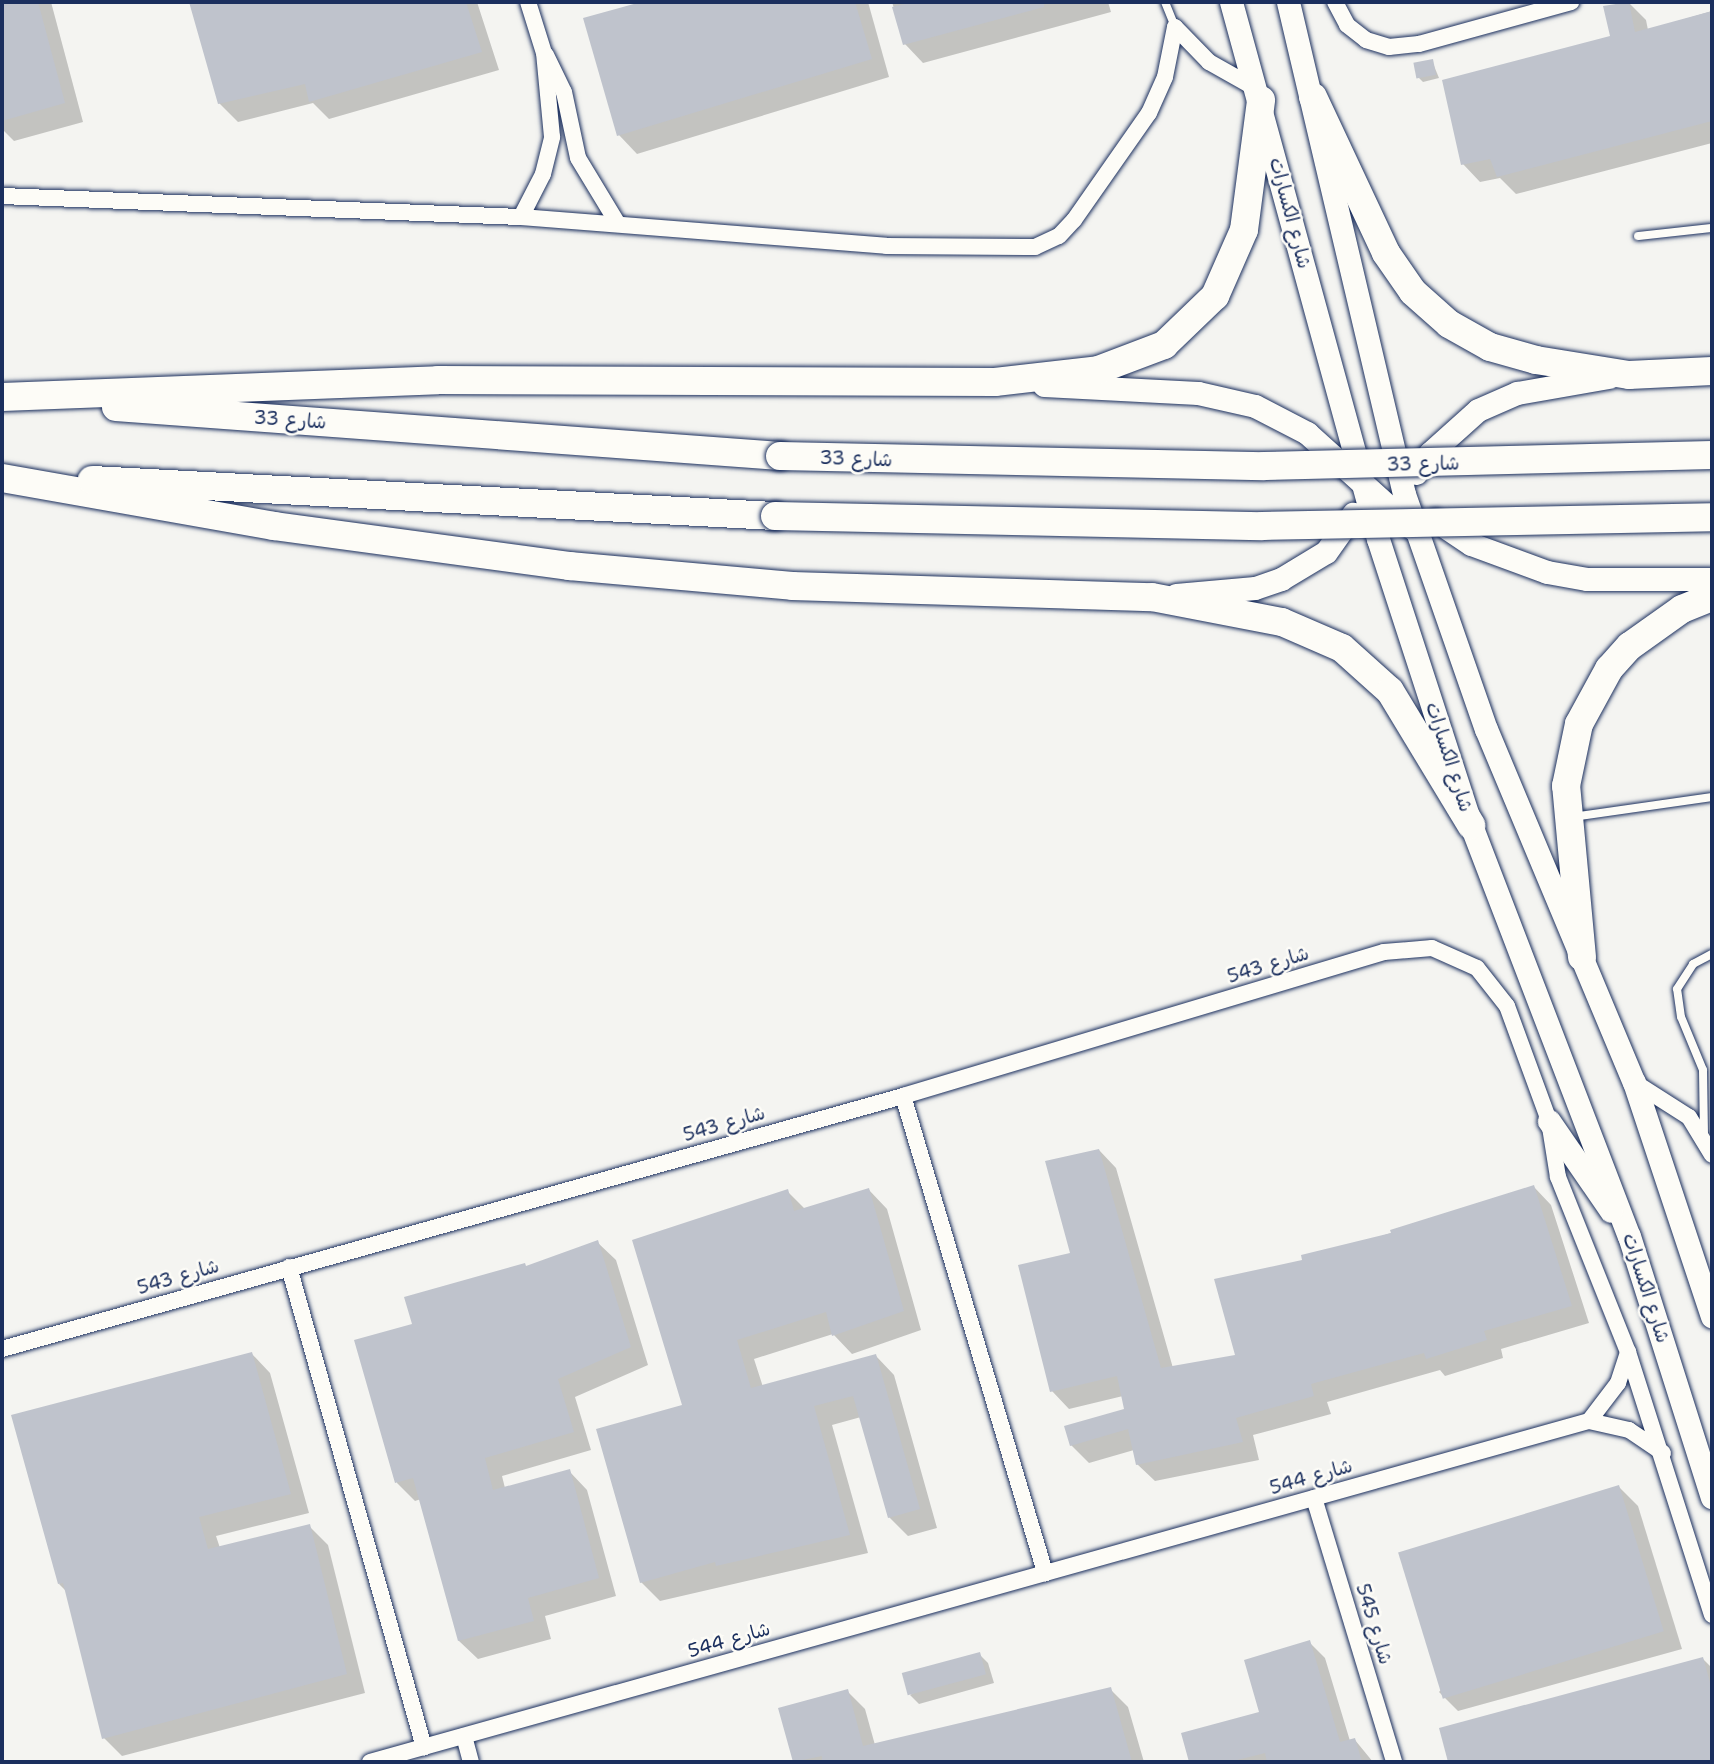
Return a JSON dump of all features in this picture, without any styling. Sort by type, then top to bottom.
[{"type":"highway","points":[[2,397],[389,381],[995,382],[1121,364],[1164,345],[1200,315],[1228,276],[1241,242],[1259,95]]},
{"type":"highway","points":[[1314,97],[1386,253],[1430,309],[1469,337],[1513,355],[1629,375],[1712,371]]},
{"type":"highway","name":"شارع 33","points":[[2,397],[780,456],[1264,466],[1712,455]]},
{"type":"highway","points":[[2,477],[775,516],[1249,526],[1712,517]]},
{"type":"highway","points":[[2,477],[274,526],[643,574],[792,586],[1152,597],[1282,622],[1342,648],[1390,691],[1471,825]]},
{"type":"highway","points":[[1581,957],[1567,818],[1570,755],[1579,724],[1603,678],[1655,625],[1712,597]]},
{"type":"street","points":[[528,2],[544,53],[564,92],[581,165],[618,225]]},
{"type":"street","name":"شارع الكسارات","points":[[1231,2],[1259,95],[1353,449],[1372,480],[1378,539],[1471,825],[1629,1236],[1712,1497]]},
{"type":"street","points":[[1288,2],[1314,97],[1394,442],[1399,503],[1419,533],[1486,729],[1634,1082],[1712,1315]]},
{"type":"street","points":[[1335,2],[1347,25],[1366,40],[1389,47],[1419,44],[1571,2]]},
{"type":"street","points":[[1175,27],[1209,61],[1259,95]]},
{"type":"street","points":[[2,196],[521,217],[886,246],[1006,250],[1046,243],[1059,236],[1081,212],[1152,107],[1168,66],[1175,27]]},
{"type":"street","points":[[521,217],[549,156],[551,117],[544,53]]},
{"type":"street","points":[[1378,539],[1430,453],[1478,410],[1517,393],[1629,375]]},
{"type":"street","points":[[995,382],[1227,398],[1255,407],[1307,433],[1399,503],[1471,544],[1547,572],[1587,579],[1712,579]]},
{"type":"street","points":[[1152,597],[1255,588],[1305,568],[1345,530],[1394,442]]},
{"type":"street","name":"شارع 543","points":[[2,1349],[903,1096],[1384,952],[1432,948],[1456,955]]},
{"type":"street","name":"شارع الكسارات","points":[[1456,955],[1486,976],[1507,1006],[1549,1121],[1561,1186],[1628,1352],[1663,1453],[1712,1615]]},
{"type":"street","points":[[1634,1082],[1689,1117],[1712,1155]]},
{"type":"street","points":[[903,1096],[1045,1573]]},
{"type":"street","points":[[1549,1121],[1629,1236]]},
{"type":"street","points":[[289,1267],[424,1747]]},
{"type":"street","points":[[1589,1421],[1618,1383],[1628,1352]]},
{"type":"street","name":"شارع 544","points":[[370,1762],[1589,1421],[1629,1430],[1663,1453]]},
{"type":"street","name":"شارع 545","points":[[1314,1498],[1394,1762]]},
{"type":"street","points":[[464,1736],[471,1762]]},
{"type":"lane","points":[[1165,2],[1175,27]]},
{"type":"lane","points":[[1638,236],[1712,228]]},
{"type":"lane","points":[[1567,818],[1712,797]]},
{"type":"lane","points":[[1704,1138],[1703,1070],[1681,1017],[1677,989],[1693,964],[1712,954]]},
{"type":"building","points":[[2,2],[38,2],[65,103],[2,121]]},
{"type":"building","points":[[189,2],[466,2],[482,52],[309,102],[305,84],[218,104]]},
{"type":"building","points":[[641,2],[855,2],[872,59],[617,136],[583,18]]},
{"type":"building","points":[[913,2],[1044,2],[1044,7],[903,45],[892,7]]},
{"type":"building","points":[[1629,2],[1635,32],[1712,11],[1712,121],[1497,177],[1490,159],[1461,165],[1442,80],[1610,36],[1603,6]]},
{"type":"building","points":[[1433,59],[1436,75],[1416,79],[1413,63]]},
{"type":"building","points":[[1099,1149],[1161,1368],[1235,1355],[1214,1279],[1302,1260],[1301,1255],[1391,1233],[1390,1230],[1534,1185],[1572,1306],[1484,1331],[1487,1340],[1426,1359],[1424,1353],[1311,1384],[1314,1396],[1236,1418],[1243,1442],[1136,1465],[1128,1429],[1070,1446],[1064,1426],[1124,1409],[1117,1376],[1050,1392],[1018,1265],[1070,1253],[1045,1161]]},
{"type":"building","points":[[869,1188],[904,1311],[832,1336],[826,1312],[737,1340],[751,1388],[876,1354],[920,1509],[888,1518],[853,1396],[814,1406],[850,1535],[716,1566],[715,1562],[640,1583],[596,1429],[682,1405],[632,1240],[788,1189],[794,1211]]},
{"type":"building","points":[[598,1240],[631,1347],[558,1379],[574,1432],[485,1458],[493,1490],[570,1469],[599,1578],[528,1598],[534,1621],[458,1641],[413,1478],[395,1483],[354,1340],[412,1324],[404,1297],[525,1263],[526,1266]]},
{"type":"building","points":[[252,1352],[291,1494],[199,1517],[208,1549],[310,1524],[347,1674],[102,1739],[63,1583],[58,1584],[11,1415]]},
{"type":"building","points":[[1619,1485],[1664,1631],[1443,1699],[1398,1553]]},
{"type":"building","points":[[1310,1640],[1340,1742],[1355,1738],[1362,1762],[1267,1762],[1265,1753],[1229,1762],[1189,1762],[1181,1733],[1259,1712],[1244,1660]]},
{"type":"building","points":[[980,1652],[986,1674],[908,1695],[902,1673]]},
{"type":"building","points":[[1703,1657],[1712,1690],[1712,1762],[1448,1762],[1439,1728]]},
{"type":"building","points":[[1111,1687],[1132,1762],[822,1762],[822,1756],[793,1762],[778,1708],[848,1689],[863,1746]]}]
